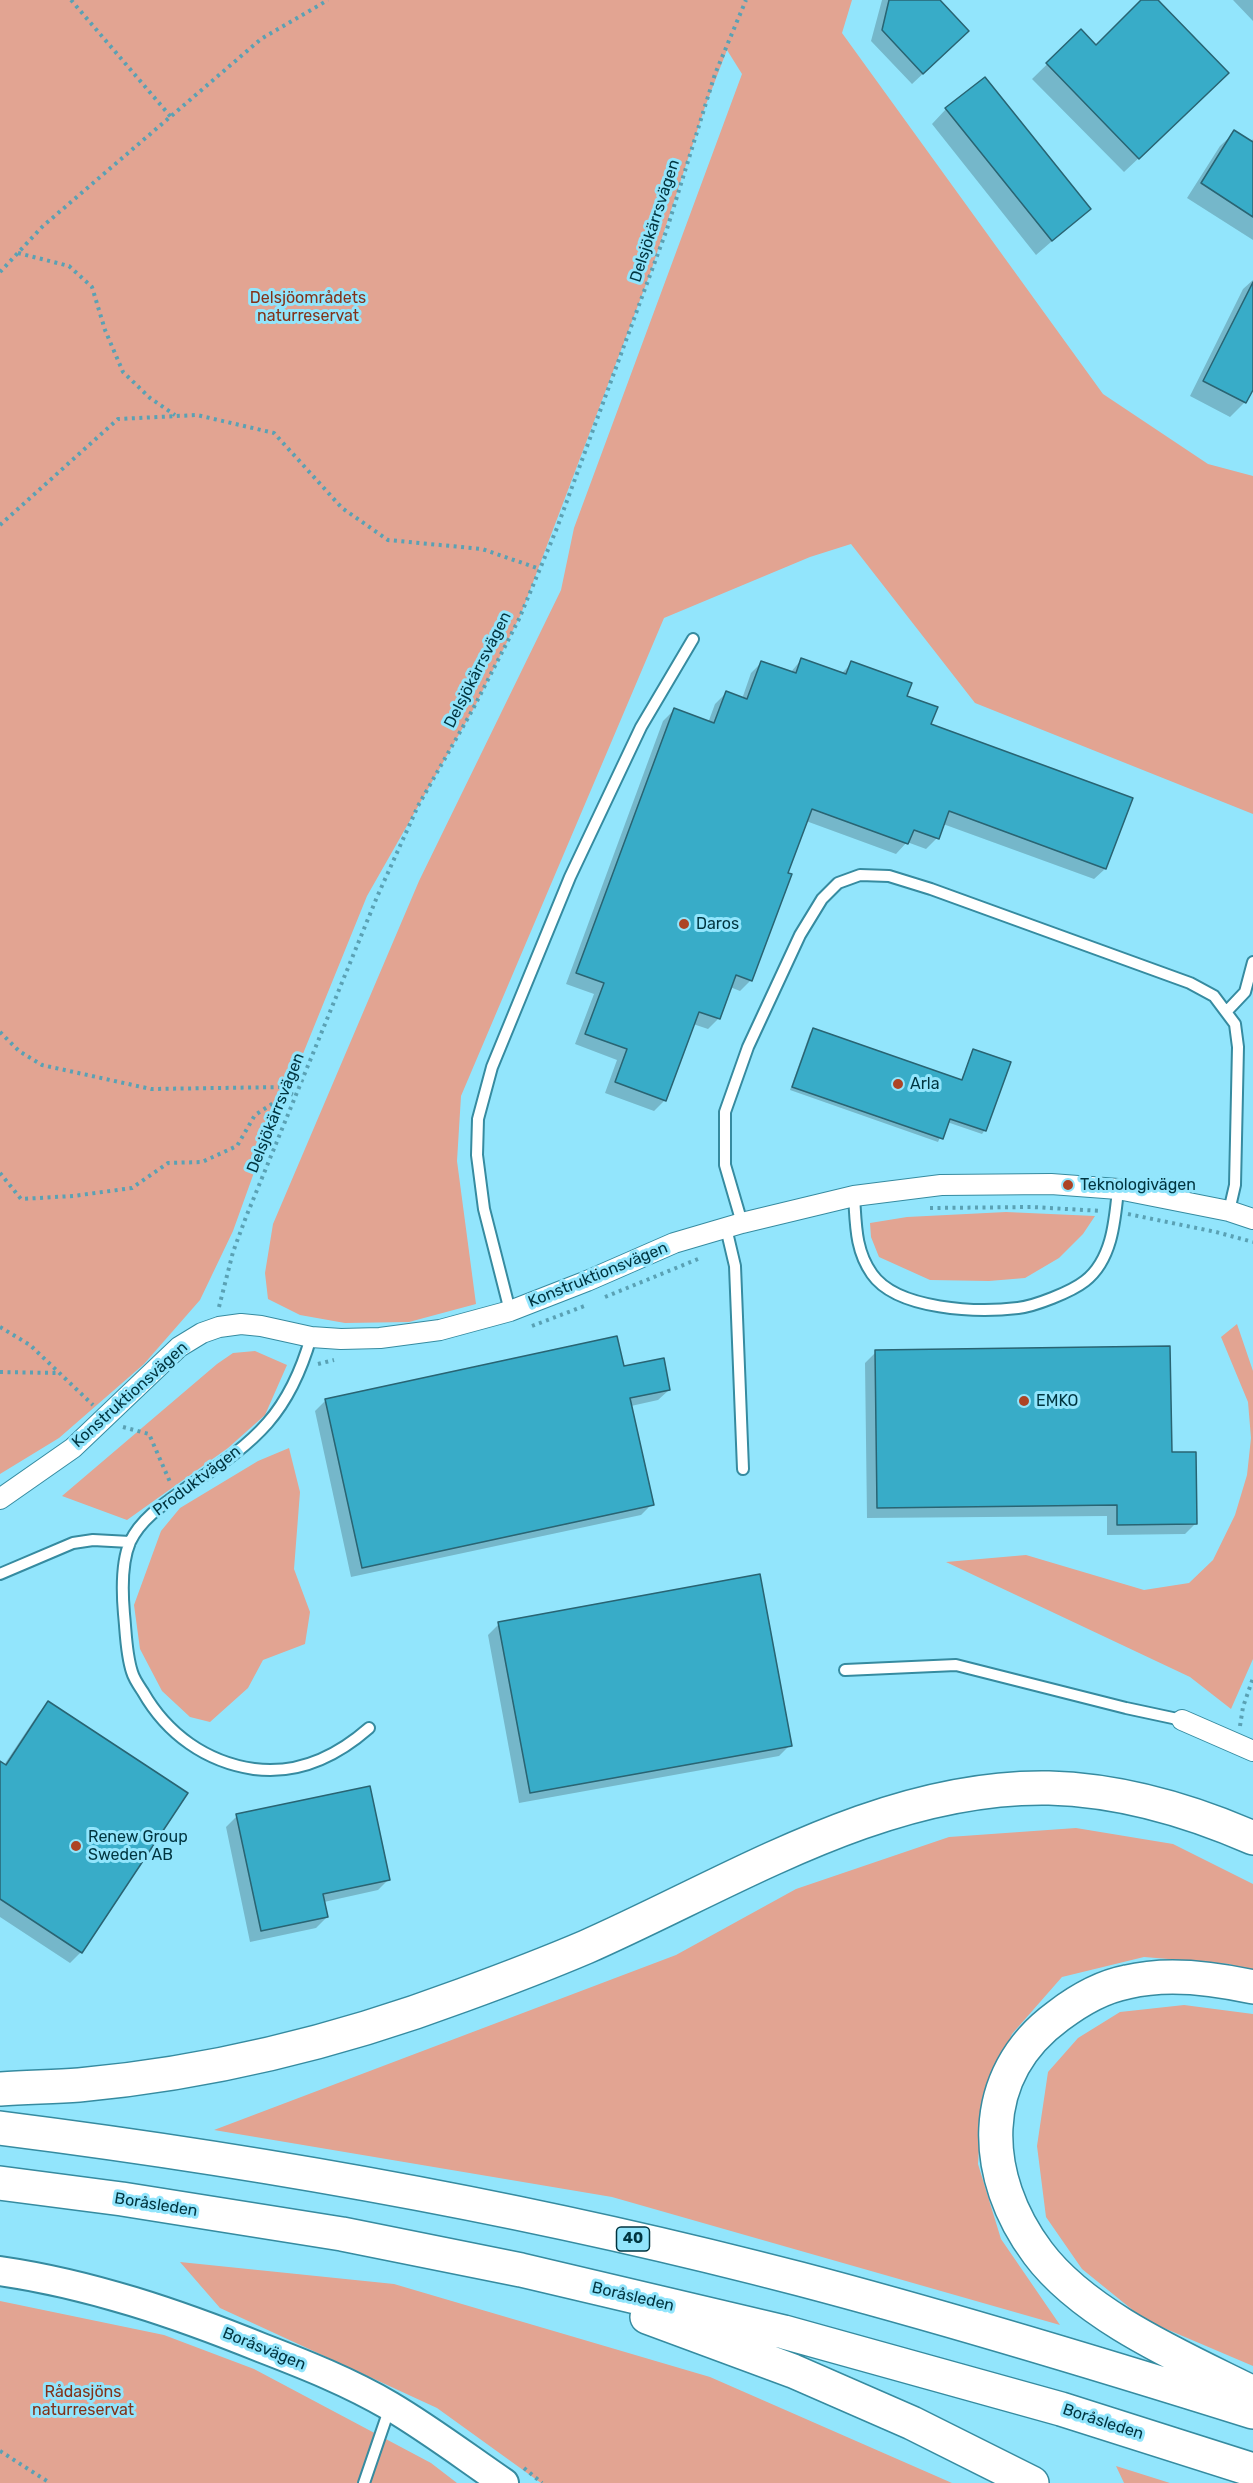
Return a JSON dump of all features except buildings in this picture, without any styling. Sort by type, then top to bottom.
[{"type":"highway","points":[[0,2089],[80,2085],[181,2072],[284,2051],[375,2026],[464,1995],[585,1947],[812,1841],[872,1819],[937,1802],[997,1791],[1050,1788],[1161,1804],[1219,1823],[1253,1838]]},
{"type":"highway","points":[[1253,1987],[1218,1981],[1157,1978],[1127,1982],[1099,1990],[1044,2026],[1022,2052],[1007,2076],[999,2099],[995,2126],[996,2160],[1005,2192],[1017,2221],[1038,2254],[1068,2286],[1110,2317],[1176,2355],[1253,2393]]},
{"type":"highway","name":"40","points":[[0,2128],[135,2145],[348,2179],[575,2225],[811,2282],[1076,2357],[1253,2412]]},
{"type":"highway","name":"Boråsleden","points":[[0,2183],[122,2199],[330,2233],[521,2271],[796,2335],[1061,2409],[1253,2470]]},
{"type":"highway","points":[[521,2271],[794,2371],[912,2423],[1032,2483]]},
{"type":"street","name":"Konstruktionsvägen","points":[[0,1499],[73,1448],[179,1347],[202,1333],[219,1327],[241,1324],[341,1339],[440,1330],[510,1311],[674,1243],[734,1225],[854,1196],[941,1185],[1051,1184],[1118,1189],[1229,1211],[1253,1219]]},
{"type":"street","points":[[1182,1720],[1247,1748]]},
{"type":"street","name":"Boråsvägen","points":[[0,2271],[23,2274],[131,2301],[207,2326],[330,2375],[391,2407],[504,2483]]},
{"type":"lane","points":[[510,1311],[484,1209],[477,1155],[478,1119],[492,1067],[570,877],[640,727],[693,639]]},
{"type":"lane","points":[[743,1469],[734,1225],[725,1165],[725,1112],[748,1047],[800,935],[822,899],[838,883],[860,875],[889,876],[931,889],[1190,983],[1214,996],[1235,1024],[1238,1047],[1235,1185],[1229,1211]]},
{"type":"lane","points":[[1227,1011],[1245,992],[1253,962]]},
{"type":"lane","points":[[854,1196],[860,1254],[873,1277],[899,1295],[932,1307],[1019,1308],[1060,1294],[1085,1281],[1092,1273],[1105,1257],[1116,1212],[1118,1189]]},
{"type":"lane","name":"Produktvägen","points":[[311,1336],[296,1382],[268,1425],[213,1469],[155,1510],[130,1542],[125,1561],[123,1599],[132,1673],[154,1711],[172,1730],[203,1754],[230,1766],[261,1770],[295,1768],[320,1761],[347,1747],[369,1728]]},
{"type":"lane","points":[[0,1574],[73,1543],[93,1540],[130,1542]]},
{"type":"lane","points":[[845,1670],[956,1665],[1103,1703],[1182,1720]]},
{"type":"lane","points":[[364,2483],[391,2407]]},
{"type":"path","points":[[71,0],[171,117]]},
{"type":"path","points":[[0,272],[43,226],[261,39],[328,0]]},
{"type":"path","name":"Delsjökärrsvägen","points":[[219,1327],[218,1312],[233,1252],[377,897],[418,806],[473,709],[519,619],[540,569],[667,229],[715,74],[746,0]]},
{"type":"path","points":[[18,253],[69,266],[92,287],[105,330],[123,372],[150,398],[177,416]]},
{"type":"path","points":[[0,525],[118,419],[197,415],[274,433],[342,508],[388,540],[482,549],[540,569]]},
{"type":"path","points":[[0,1034],[19,1051],[42,1065],[151,1089],[284,1087],[296,1096]]},
{"type":"path","points":[[0,1173],[21,1199],[73,1196],[132,1188],[168,1163],[201,1162],[237,1146],[255,1115],[289,1093]]},
{"type":"path","points":[[0,1372],[58,1372]]},
{"type":"path","points":[[1247,1748],[1240,1724],[1253,1678]]},
{"type":"path","points":[[0,2451],[50,2483]]},
{"type":"green space","name":"Delsjöområdets naturreservat","points":[[0,0],[852,0],[842,33],[1103,394],[1208,464],[1253,476],[1253,814],[975,703],[851,544],[810,557],[664,618],[461,1096],[457,1161],[476,1304],[409,1322],[345,1323],[300,1315],[268,1299],[265,1273],[273,1224],[419,881],[561,590],[574,528],[742,74],[727,50],[705,107],[651,271],[521,614],[474,708],[367,896],[296,1071],[270,1128],[233,1231],[200,1300],[144,1364],[59,1438],[0,1474]]},
{"type":"green space","points":[[1006,1212],[1095,1216],[1083,1234],[1059,1258],[1025,1278],[989,1281],[930,1280],[879,1257],[871,1237],[870,1223],[907,1217]]},
{"type":"green space","points":[[1237,1324],[1253,1371],[1253,1659],[1231,1709],[1190,1677],[946,1562],[1026,1555],[1144,1590],[1189,1583],[1213,1560],[1235,1515],[1247,1475],[1251,1438],[1248,1402],[1221,1337]]},
{"type":"green space","points":[[255,1351],[287,1365],[265,1415],[228,1448],[127,1520],[62,1496],[217,1364],[233,1353]]},
{"type":"green space","points":[[289,1448],[300,1492],[294,1569],[310,1612],[305,1644],[263,1660],[248,1688],[210,1722],[190,1717],[162,1691],[140,1649],[134,1605],[161,1531],[180,1508],[258,1461]]},
{"type":"green space","points":[[1076,1828],[1173,1844],[1253,1884],[1253,1972],[1229,1964],[1144,1957],[1062,1977],[1012,2034],[982,2104],[978,2164],[1001,2239],[1060,2325],[612,2197],[214,2130],[676,1955],[796,1889],[949,1837]]},
{"type":"green space","points":[[1184,2005],[1253,2014],[1253,2366],[1145,2320],[1082,2269],[1046,2217],[1037,2146],[1048,2072],[1078,2038],[1120,2012]]},
{"type":"green space","points":[[180,2262],[394,2284],[710,2377],[952,2483],[541,2483],[437,2408],[220,2308]]},
{"type":"green space","name":"Rådasjöns naturreservat","points":[[0,2301],[164,2335],[254,2369],[431,2463],[457,2483],[0,2483]]},
{"type":"green space","points":[[1116,2466],[1170,2483],[1124,2483]]},
{"type":"place","name":"Daros","points":[[684,924]]},
{"type":"place","name":"Arla","points":[[898,1084]]},
{"type":"place","name":"Teknologivägen","points":[[1068,1185]]},
{"type":"place","name":"EMKO","points":[[1024,1401]]},
{"type":"place","name":"Renew Group Sweden AB","points":[[76,1846]]}]
